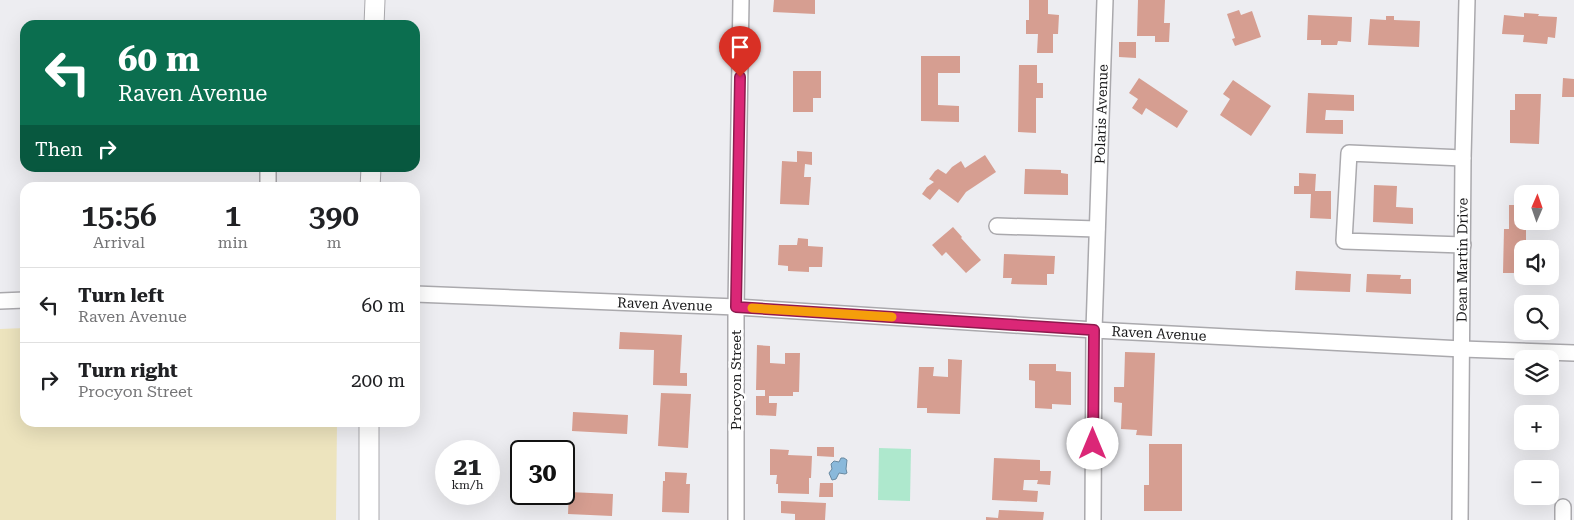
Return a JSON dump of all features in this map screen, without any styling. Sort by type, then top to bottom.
[{"type":"main road","points":[[374,20],[375,0]]},
{"type":"main road","points":[[369,427],[370,520]]},
{"type":"street","name":"Procyon Street","points":[[736,520],[736,307],[741,0]]},
{"type":"street","name":"Polaris Avenue","points":[[1093,520],[1094,330],[1105,0]]},
{"type":"street","name":"Dean Martin Drive","points":[[1460,520],[1463,158],[1467,0]]},
{"type":"street","points":[[1463,158],[1349,153],[1344,241],[1463,245]]},
{"type":"street","points":[[997,226],[1097,229]]},
{"type":"street","name":"Raven Avenue","points":[[420,294],[736,307],[1094,330],[1462,349],[1574,352]]},
{"type":"street","points":[[0,301],[20,300]]},
{"type":"green space","points":[[879,448],[911,449],[910,501],[878,500]]},
{"type":"sand","points":[[20,328],[20,427],[337,427],[336,520],[0,520],[0,329]]},
{"type":"water","points":[[841,458],[847,460],[847,473],[839,473],[836,479],[832,480],[829,473],[832,469],[831,464],[834,461],[839,462]]},
{"type":"building","points":[[774,0],[815,0],[815,14],[773,12]]},
{"type":"building","points":[[1029,0],[1048,0],[1048,14],[1059,15],[1058,34],[1053,34],[1053,53],[1037,53],[1038,34],[1026,34],[1026,20],[1029,20]]},
{"type":"building","points":[[1138,0],[1165,0],[1164,23],[1170,23],[1169,42],[1155,42],[1155,36],[1137,36]]},
{"type":"building","points":[[1239,10],[1241,15],[1252,11],[1261,37],[1235,46],[1232,39],[1235,38],[1227,14]]},
{"type":"building","points":[[1524,13],[1557,17],[1555,38],[1548,37],[1547,44],[1523,42],[1524,35],[1502,34],[1504,15],[1524,17]]},
{"type":"building","points":[[1308,15],[1352,17],[1351,42],[1338,41],[1337,45],[1321,45],[1321,40],[1307,40]]},
{"type":"building","points":[[1386,16],[1394,16],[1394,20],[1420,21],[1419,47],[1368,45],[1370,19],[1386,20]]},
{"type":"building","points":[[1119,42],[1136,42],[1136,58],[1119,57]]},
{"type":"building","points":[[921,56],[960,56],[960,73],[938,73],[938,105],[959,106],[959,122],[921,121]]},
{"type":"building","points":[[1019,65],[1037,65],[1037,83],[1043,83],[1043,98],[1036,98],[1036,133],[1018,132]]},
{"type":"building","points":[[793,71],[821,71],[821,98],[813,98],[813,112],[793,112]]},
{"type":"building","points":[[1139,78],[1188,111],[1177,128],[1146,108],[1142,115],[1132,108],[1138,99],[1129,93]]},
{"type":"building","points":[[1563,78],[1574,79],[1574,97],[1562,97]]},
{"type":"building","points":[[1233,80],[1271,106],[1251,136],[1220,115],[1230,99],[1223,94]]},
{"type":"building","points":[[1308,93],[1354,95],[1354,111],[1326,110],[1325,120],[1343,120],[1343,134],[1306,133]]},
{"type":"building","points":[[1515,94],[1541,94],[1539,144],[1510,143],[1510,110],[1515,110]]},
{"type":"building","points":[[797,151],[812,152],[812,165],[805,164],[804,177],[811,177],[809,205],[780,204],[782,161],[797,162]]},
{"type":"building","points":[[985,155],[996,172],[966,192],[958,203],[939,189],[930,200],[922,194],[934,182],[929,179],[938,169],[946,174],[961,161],[965,168]]},
{"type":"building","points":[[1025,169],[1061,170],[1061,173],[1068,174],[1068,195],[1024,194]]},
{"type":"building","points":[[1299,173],[1316,174],[1315,191],[1331,191],[1331,219],[1310,218],[1311,194],[1294,194],[1294,186],[1299,186]]},
{"type":"building","points":[[1374,185],[1397,186],[1396,207],[1413,208],[1413,224],[1373,222]]},
{"type":"building","points":[[1509,205],[1514,205],[1514,230],[1526,230],[1526,240],[1514,240],[1514,273],[1503,273],[1504,229],[1509,229]]},
{"type":"building","points":[[953,227],[981,260],[966,273],[946,252],[942,256],[932,245]]},
{"type":"building","points":[[798,238],[808,239],[808,246],[823,247],[822,267],[809,267],[809,272],[788,271],[788,266],[778,265],[779,245],[797,245]]},
{"type":"building","points":[[1004,254],[1055,256],[1054,274],[1047,274],[1047,285],[1011,284],[1012,278],[1003,278]]},
{"type":"building","points":[[1296,271],[1351,274],[1350,292],[1295,290]]},
{"type":"building","points":[[1367,274],[1401,275],[1400,279],[1411,279],[1411,294],[1366,292]]},
{"type":"building","points":[[620,332],[682,335],[680,373],[687,373],[687,386],[653,385],[654,350],[619,349]]},
{"type":"building","points":[[757,345],[770,346],[770,363],[785,364],[785,353],[800,353],[799,392],[793,392],[793,396],[769,396],[769,403],[777,403],[776,416],[756,415],[756,396],[765,396],[765,390],[756,390]]},
{"type":"building","points":[[1125,352],[1155,353],[1152,436],[1136,435],[1137,430],[1121,429],[1122,403],[1114,402],[1114,387],[1124,387]]},
{"type":"building","points":[[948,359],[962,360],[960,414],[927,413],[927,408],[917,408],[919,367],[934,367],[933,376],[948,377]]},
{"type":"building","points":[[1029,364],[1056,364],[1056,371],[1071,372],[1071,405],[1052,404],[1052,409],[1035,408],[1035,381],[1029,380]]},
{"type":"building","points":[[661,393],[691,394],[688,448],[658,446]]},
{"type":"building","points":[[573,412],[628,415],[627,434],[572,431]]},
{"type":"building","points":[[1149,444],[1182,444],[1182,511],[1144,511],[1144,485],[1149,485]]},
{"type":"building","points":[[817,447],[834,447],[834,457],[817,456]]},
{"type":"building","points":[[770,449],[789,450],[788,455],[812,456],[809,494],[778,493],[777,475],[770,475]]},
{"type":"building","points":[[994,458],[1040,460],[1040,471],[1051,471],[1050,485],[1037,484],[1038,480],[1024,480],[1023,490],[1038,491],[1037,502],[992,500]]},
{"type":"building","points":[[665,472],[687,473],[686,484],[690,484],[689,513],[662,512]]},
{"type":"building","points":[[820,483],[833,483],[833,497],[819,497]]},
{"type":"building","points":[[575,492],[613,494],[612,516],[568,514],[568,505],[575,505]]},
{"type":"building","points":[[781,501],[826,503],[825,520],[795,520],[795,514],[781,513]]},
{"type":"building","points":[[999,510],[1044,512],[1043,520],[986,520],[986,517],[998,518]]},
{"type":"slow traffic","points":[[752,308],[892,317]]},
{"type":"route","points":[[740,77],[736,307],[1094,330],[1093,444]]}]
